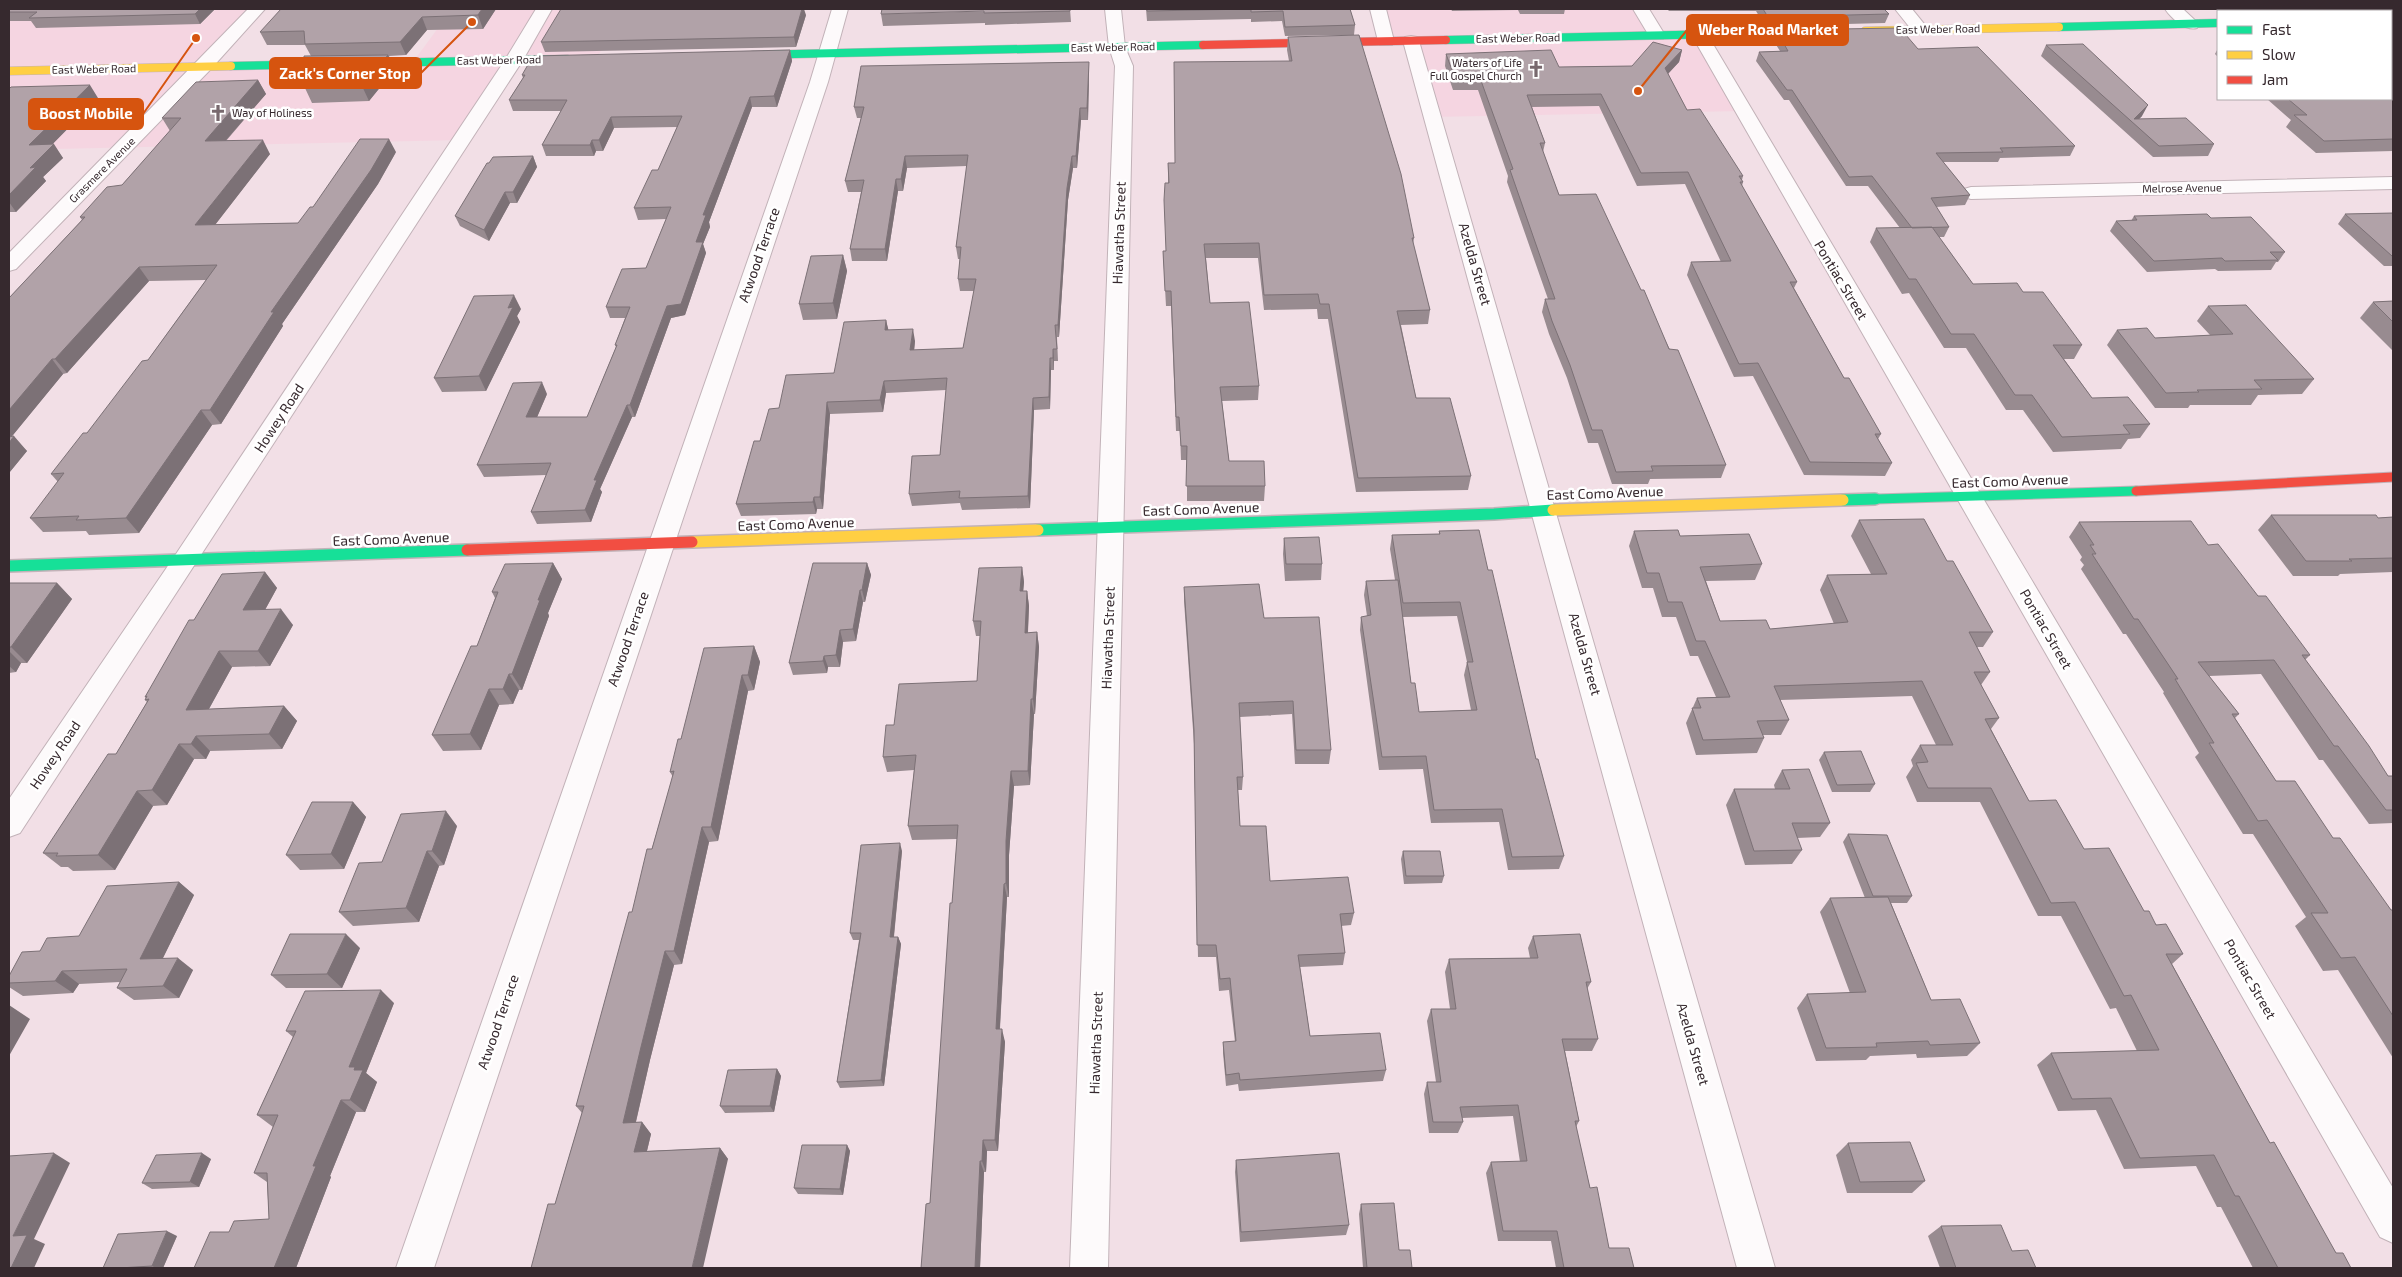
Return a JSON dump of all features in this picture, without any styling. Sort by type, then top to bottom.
[{"type":"street","name":"Grasmere Avenue","points":[[9,264],[204,66],[257,9]]},
{"type":"street","name":"Howey Road","points":[[9,824],[185,561],[514,60],[544,9]]},
{"type":"street","name":"Atwood Terrace","points":[[415,1268],[660,544],[819,82],[840,9]]},
{"type":"street","name":"Hiawatha Street","points":[[1089,1268],[1124,66],[1117,47],[1113,9]]},
{"type":"street","name":"Azelda Street","points":[[1378,9],[1398,41],[1545,510],[1756,1268]]},
{"type":"street","points":[[1641,9],[1657,35]]},
{"type":"street","points":[[1902,9],[1921,30]]},
{"type":"street","points":[[2173,9],[2191,24]]},
{"type":"street","name":"East Weber Road","points":[[1850,31],[2217,23]]},
{"type":"street","name":"East Weber Road","points":[[740,55],[1822,32]]},
{"type":"street","name":"Pontiac Street","points":[[1698,34],[2393,1224]]},
{"type":"street","name":"East Weber Road","points":[[9,71],[581,58]]},
{"type":"street","name":"Melrose Avenue","points":[[1971,193],[2393,183]]},
{"type":"street","name":"East Como Avenue","points":[[9,566],[1494,514],[1545,510],[2143,491],[2393,477]]},
{"type":"shaded area","points":[[9,9],[258,9],[205,65],[413,62],[452,9],[623,9],[598,56],[512,58],[461,140],[9,150]]},
{"type":"shaded area","points":[[1373,9],[1642,9],[1657,34],[1696,34],[1742,111],[1430,117],[1412,41],[1381,41]]},
{"type":"building","points":[[9,9],[200,9],[195,14],[29,18],[37,12],[9,12]]},
{"type":"building","points":[[281,9],[482,9],[478,15],[422,17],[400,42],[305,44],[304,31],[260,32]]},
{"type":"building","points":[[561,9],[802,9],[794,37],[541,42]]},
{"type":"building","points":[[882,9],[1070,9],[1070,11],[881,14]]},
{"type":"building","points":[[1147,9],[1251,9],[1147,11]]},
{"type":"building","points":[[1251,9],[1350,9],[1355,25],[1285,27],[1283,11],[1251,12]]},
{"type":"building","points":[[1763,9],[1884,9],[1889,14],[1768,17]]},
{"type":"building","points":[[1900,28],[1918,49],[1978,47],[2075,146],[2000,148],[2003,152],[1936,153],[1970,195],[1931,198],[1949,227],[1912,228],[1872,176],[1849,177],[1792,90],[1787,90],[1759,52],[1788,51],[1776,30]]},
{"type":"building","points":[[1359,35],[1401,174],[1414,238],[1412,238],[1430,310],[1397,311],[1416,398],[1450,398],[1471,476],[1358,478],[1329,304],[1320,304],[1318,294],[1264,295],[1259,243],[1204,244],[1210,303],[1249,302],[1259,386],[1220,387],[1229,461],[1264,461],[1265,486],[1186,486],[1187,446],[1181,446],[1179,417],[1176,417],[1171,291],[1165,291],[1163,251],[1166,251],[1165,183],[1169,183],[1168,163],[1175,163],[1174,62],[1292,61],[1288,37]]},
{"type":"building","points":[[2393,38],[2393,139],[2324,141],[2294,115],[2307,115],[2289,100],[2392,100]]},
{"type":"building","points":[[1653,42],[1682,50],[1665,68],[1687,110],[1700,109],[1743,176],[1739,176],[1743,182],[1740,182],[1797,282],[1790,282],[1844,378],[1849,378],[1881,434],[1875,434],[1892,463],[1810,462],[1758,363],[1739,364],[1691,262],[1731,261],[1688,172],[1641,173],[1601,94],[1527,95],[1545,143],[1540,143],[1559,195],[1596,194],[1641,290],[1644,290],[1669,349],[1678,350],[1726,465],[1651,466],[1653,471],[1616,472],[1602,430],[1592,430],[1545,299],[1555,299],[1510,170],[1513,169],[1480,78],[1455,78],[1446,54],[1551,50],[1559,67],[1632,66]]},
{"type":"building","points":[[2083,44],[2148,105],[2134,119],[2186,118],[2214,144],[2159,146],[2046,45]]},
{"type":"building","points":[[790,50],[774,96],[750,97],[703,215],[706,215],[696,242],[703,242],[681,304],[667,306],[630,405],[627,405],[594,480],[597,480],[585,510],[531,512],[551,463],[477,465],[513,383],[542,382],[526,417],[587,417],[617,345],[615,345],[630,307],[606,307],[622,269],[646,268],[671,207],[634,208],[652,170],[658,170],[682,116],[611,117],[599,140],[592,140],[590,145],[542,145],[567,100],[509,100],[525,75],[522,75],[533,56]]},
{"type":"building","points":[[388,55],[362,86],[305,88],[304,56]]},
{"type":"building","points":[[1089,62],[1087,108],[1080,108],[1076,156],[1072,156],[1067,188],[1058,325],[1055,325],[1057,349],[1053,349],[1053,358],[1050,358],[1049,397],[1033,398],[1028,496],[959,498],[960,491],[909,494],[912,456],[940,455],[947,378],[884,381],[880,400],[827,402],[820,497],[814,497],[813,502],[736,504],[754,441],[760,441],[769,409],[779,408],[786,375],[834,373],[844,322],[886,320],[885,330],[913,329],[910,350],[963,348],[976,279],[958,279],[961,247],[956,247],[968,155],[905,156],[901,179],[896,179],[885,249],[850,249],[864,180],[845,181],[864,107],[854,107],[861,66]]},
{"type":"building","points":[[258,80],[205,141],[263,140],[195,225],[298,223],[310,207],[313,207],[360,139],[389,139],[371,170],[271,312],[274,312],[210,410],[201,410],[126,518],[76,520],[79,516],[30,518],[64,473],[51,474],[83,433],[87,433],[142,361],[148,360],[217,265],[139,267],[55,359],[52,359],[9,410],[9,298],[85,217],[80,217],[107,187],[122,185],[181,118],[162,118],[196,82]]},
{"type":"building","points":[[90,85],[29,145],[54,144],[30,168],[36,167],[9,195],[9,89],[11,87]]},
{"type":"building","points":[[533,156],[513,192],[505,192],[484,230],[455,216],[487,163],[493,157]]},
{"type":"building","points":[[2393,213],[2393,256],[2345,214]]},
{"type":"building","points":[[2207,214],[2211,218],[2251,217],[2285,252],[2270,252],[2278,260],[2225,261],[2222,258],[2154,261],[2116,221],[2137,220],[2134,216]]},
{"type":"building","points":[[1932,227],[1973,284],[2017,283],[2023,292],[2043,292],[2082,345],[2053,345],[2092,398],[2128,397],[2150,424],[2123,425],[2130,434],[2062,437],[2032,395],[2015,395],[1974,334],[1951,334],[1916,279],[1909,279],[1876,228]]},
{"type":"building","points":[[843,255],[833,303],[799,304],[811,256]]},
{"type":"building","points":[[514,295],[508,308],[513,307],[479,376],[434,378],[474,296]]},
{"type":"building","points":[[2393,301],[2393,322],[2373,302]]},
{"type":"building","points":[[2246,305],[2314,379],[2254,380],[2262,389],[2197,390],[2199,392],[2166,393],[2117,330],[2147,328],[2155,338],[2233,334],[2208,306]]},
{"type":"building","points":[[2271,515],[2376,515],[2378,518],[2393,517],[2393,558],[2349,559],[2352,561],[2306,561]]},
{"type":"building","points":[[1924,519],[1947,561],[1953,561],[1993,632],[1969,632],[1990,672],[1974,672],[1999,718],[1985,719],[2029,801],[2056,800],[2084,849],[2109,848],[2144,911],[2149,911],[2156,925],[2166,924],[2183,954],[2166,954],[2270,1143],[2274,1142],[2336,1253],[2343,1253],[2351,1268],[2278,1268],[2239,1196],[2235,1196],[2214,1155],[2140,1158],[2111,1098],[2072,1099],[2051,1053],[2159,1050],[2131,995],[2124,996],[2075,902],[2051,903],[1991,788],[1928,788],[1916,763],[1928,762],[1920,745],[1953,745],[1922,681],[1774,686],[1789,720],[1757,721],[1764,738],[1703,740],[1692,708],[1701,708],[1697,698],[1730,697],[1705,641],[1696,641],[1682,602],[1668,602],[1659,573],[1647,573],[1634,531],[1678,530],[1680,536],[1749,534],[1762,564],[1700,567],[1720,621],[1766,620],[1770,629],[1848,622],[1827,575],[1887,574],[1859,520]]},
{"type":"building","points":[[2191,521],[2208,545],[2218,544],[2258,596],[2266,596],[2310,655],[2302,655],[2369,746],[2388,776],[2393,776],[2393,810],[2386,810],[2338,746],[2334,746],[2274,660],[2198,662],[2239,714],[2232,714],[2276,781],[2295,781],[2333,838],[2340,838],[2391,910],[2393,910],[2393,1016],[2355,957],[2341,958],[2311,913],[2328,913],[2267,820],[2258,821],[2209,743],[2214,743],[2175,679],[2178,679],[2138,619],[2134,619],[2092,554],[2096,554],[2090,545],[2094,545],[2079,522]]},
{"type":"building","points":[[1479,530],[1488,570],[1492,570],[1536,759],[1538,759],[1564,856],[1512,857],[1502,809],[1434,810],[1426,756],[1382,757],[1361,617],[1371,615],[1366,581],[1398,580],[1411,683],[1415,683],[1419,712],[1477,710],[1467,662],[1473,662],[1460,602],[1403,603],[1392,535],[1440,534],[1439,531]]},
{"type":"building","points":[[1319,537],[1322,564],[1286,564],[1284,538]]},
{"type":"building","points":[[553,563],[512,674],[509,674],[503,689],[489,689],[470,734],[432,735],[471,646],[477,646],[498,592],[492,592],[505,564]]},
{"type":"building","points":[[813,563],[867,563],[853,629],[840,630],[836,655],[824,656],[823,661],[789,663]]},
{"type":"building","points":[[1022,567],[1020,591],[1027,591],[1025,633],[1037,632],[1033,699],[1031,699],[1028,771],[1011,771],[1006,841],[1006,883],[1004,884],[996,1029],[1002,1029],[995,1140],[983,1140],[982,1161],[980,1161],[975,1268],[921,1268],[926,1204],[930,1203],[950,903],[952,903],[958,825],[908,826],[916,755],[883,757],[886,725],[894,725],[899,684],[977,681],[981,621],[973,621],[979,568]]},
{"type":"building","points":[[265,572],[243,610],[281,609],[258,651],[219,651],[186,710],[284,706],[269,734],[196,736],[191,744],[179,744],[152,790],[137,791],[98,855],[56,856],[58,853],[43,853],[108,754],[116,754],[149,699],[145,700],[147,696],[145,697],[189,620],[194,620],[222,574]]},
{"type":"building","points":[[9,583],[57,583],[11,647],[9,647]]},
{"type":"building","points":[[1259,584],[1264,618],[1319,617],[1331,750],[1296,750],[1293,701],[1239,703],[1243,777],[1237,777],[1240,826],[1266,826],[1270,881],[1348,877],[1354,913],[1340,914],[1345,953],[1298,955],[1310,1036],[1380,1033],[1386,1070],[1240,1080],[1239,1073],[1226,1075],[1223,1042],[1236,1041],[1230,978],[1220,979],[1216,945],[1197,945],[1194,730],[1184,587]]},
{"type":"building","points":[[754,646],[748,675],[742,675],[711,827],[702,827],[674,951],[665,951],[623,1123],[642,1122],[634,1152],[720,1148],[692,1268],[531,1268],[548,1204],[555,1204],[584,1106],[576,1106],[629,912],[632,912],[647,849],[652,849],[674,771],[670,772],[678,739],[681,739],[704,648]]},
{"type":"building","points":[[1861,751],[1875,784],[1837,785],[1824,752]]},
{"type":"building","points":[[1809,769],[1830,823],[1792,823],[1802,850],[1754,851],[1734,789],[1790,789],[1782,770]]},
{"type":"building","points":[[312,802],[353,802],[331,854],[286,855]]},
{"type":"building","points":[[446,811],[432,851],[427,851],[406,908],[339,912],[359,863],[382,862],[401,814]]},
{"type":"building","points":[[1848,834],[1887,835],[1912,896],[1873,896]]},
{"type":"building","points":[[900,843],[890,937],[898,937],[881,1080],[837,1082],[861,933],[850,933],[861,845]]},
{"type":"building","points":[[1403,851],[1440,851],[1444,876],[1406,876]]},
{"type":"building","points":[[179,882],[140,959],[178,958],[163,986],[117,988],[127,969],[62,971],[55,981],[9,983],[9,976],[22,952],[40,951],[47,938],[79,936],[107,886]]},
{"type":"building","points":[[1888,897],[1931,1000],[1960,999],[1980,1043],[1930,1045],[1928,1041],[1876,1043],[1877,1047],[1826,1048],[1807,994],[1866,992],[1830,898]]},
{"type":"building","points":[[290,934],[346,934],[327,974],[271,975]]},
{"type":"building","points":[[1580,934],[1591,982],[1586,982],[1598,1039],[1562,1039],[1579,1121],[1575,1121],[1590,1188],[1597,1187],[1609,1248],[1629,1248],[1634,1268],[1564,1268],[1557,1231],[1503,1231],[1491,1162],[1527,1161],[1518,1105],[1460,1107],[1463,1122],[1433,1122],[1427,1082],[1441,1082],[1431,1009],[1456,1009],[1449,959],[1538,958],[1533,936]]},
{"type":"building","points":[[381,990],[349,1067],[355,1067],[354,1070],[363,1070],[350,1100],[341,1100],[313,1166],[316,1166],[274,1268],[194,1268],[210,1232],[229,1232],[234,1221],[269,1219],[267,1173],[254,1173],[278,1115],[257,1115],[296,1031],[286,1031],[305,991]]},
{"type":"building","points":[[777,1069],[770,1106],[720,1106],[728,1070]]},
{"type":"building","points":[[1910,1142],[1925,1181],[1860,1182],[1848,1143]]},
{"type":"building","points":[[802,1145],[847,1145],[840,1189],[794,1188]]},
{"type":"building","points":[[54,1153],[13,1236],[27,1235],[11,1268],[9,1268],[9,1156]]},
{"type":"building","points":[[202,1153],[190,1182],[142,1183],[156,1155]]},
{"type":"building","points":[[1339,1153],[1349,1225],[1241,1232],[1236,1160]]},
{"type":"building","points":[[1394,1203],[1399,1250],[1410,1250],[1412,1268],[1367,1268],[1361,1204]]},
{"type":"building","points":[[2001,1225],[2012,1251],[2028,1250],[2036,1268],[1956,1268],[1941,1226]]},
{"type":"building","points":[[167,1231],[152,1266],[103,1268],[118,1234]]},
{"type":"traffic: fast","points":[[2059,27],[2217,23]]},
{"type":"traffic: fast","points":[[1446,40],[1812,32]]},
{"type":"traffic: fast","points":[[753,55],[1203,45]]},
{"type":"traffic: fast","points":[[231,66],[567,59]]},
{"type":"traffic: fast","points":[[1843,500],[2136,491]]},
{"type":"traffic: fast","points":[[1038,530],[1494,514],[1553,510]]},
{"type":"traffic: fast","points":[[9,566],[467,550]]},
{"type":"traffic: slow","points":[[1865,31],[2059,27]]},
{"type":"traffic: slow","points":[[9,71],[231,66]]},
{"type":"traffic: slow","points":[[1553,510],[1843,500]]},
{"type":"traffic: slow","points":[[692,542],[1038,530]]},
{"type":"traffic: jam","points":[[1203,45],[1446,40]]},
{"type":"traffic: jam","points":[[2136,491],[2393,477]]},
{"type":"traffic: jam","points":[[467,550],[692,542]]},
{"type":"place","name":"Zack's Corner Stop","points":[[472,22]]},
{"type":"place","name":"Boost Mobile","points":[[196,38]]},
{"type":"place","name":"Waters of Life Full Gospel Church","points":[[1536,69]]},
{"type":"place","name":"Weber Road Market","points":[[1638,91]]},
{"type":"place","name":"Way of Holiness","points":[[218,113]]}]
